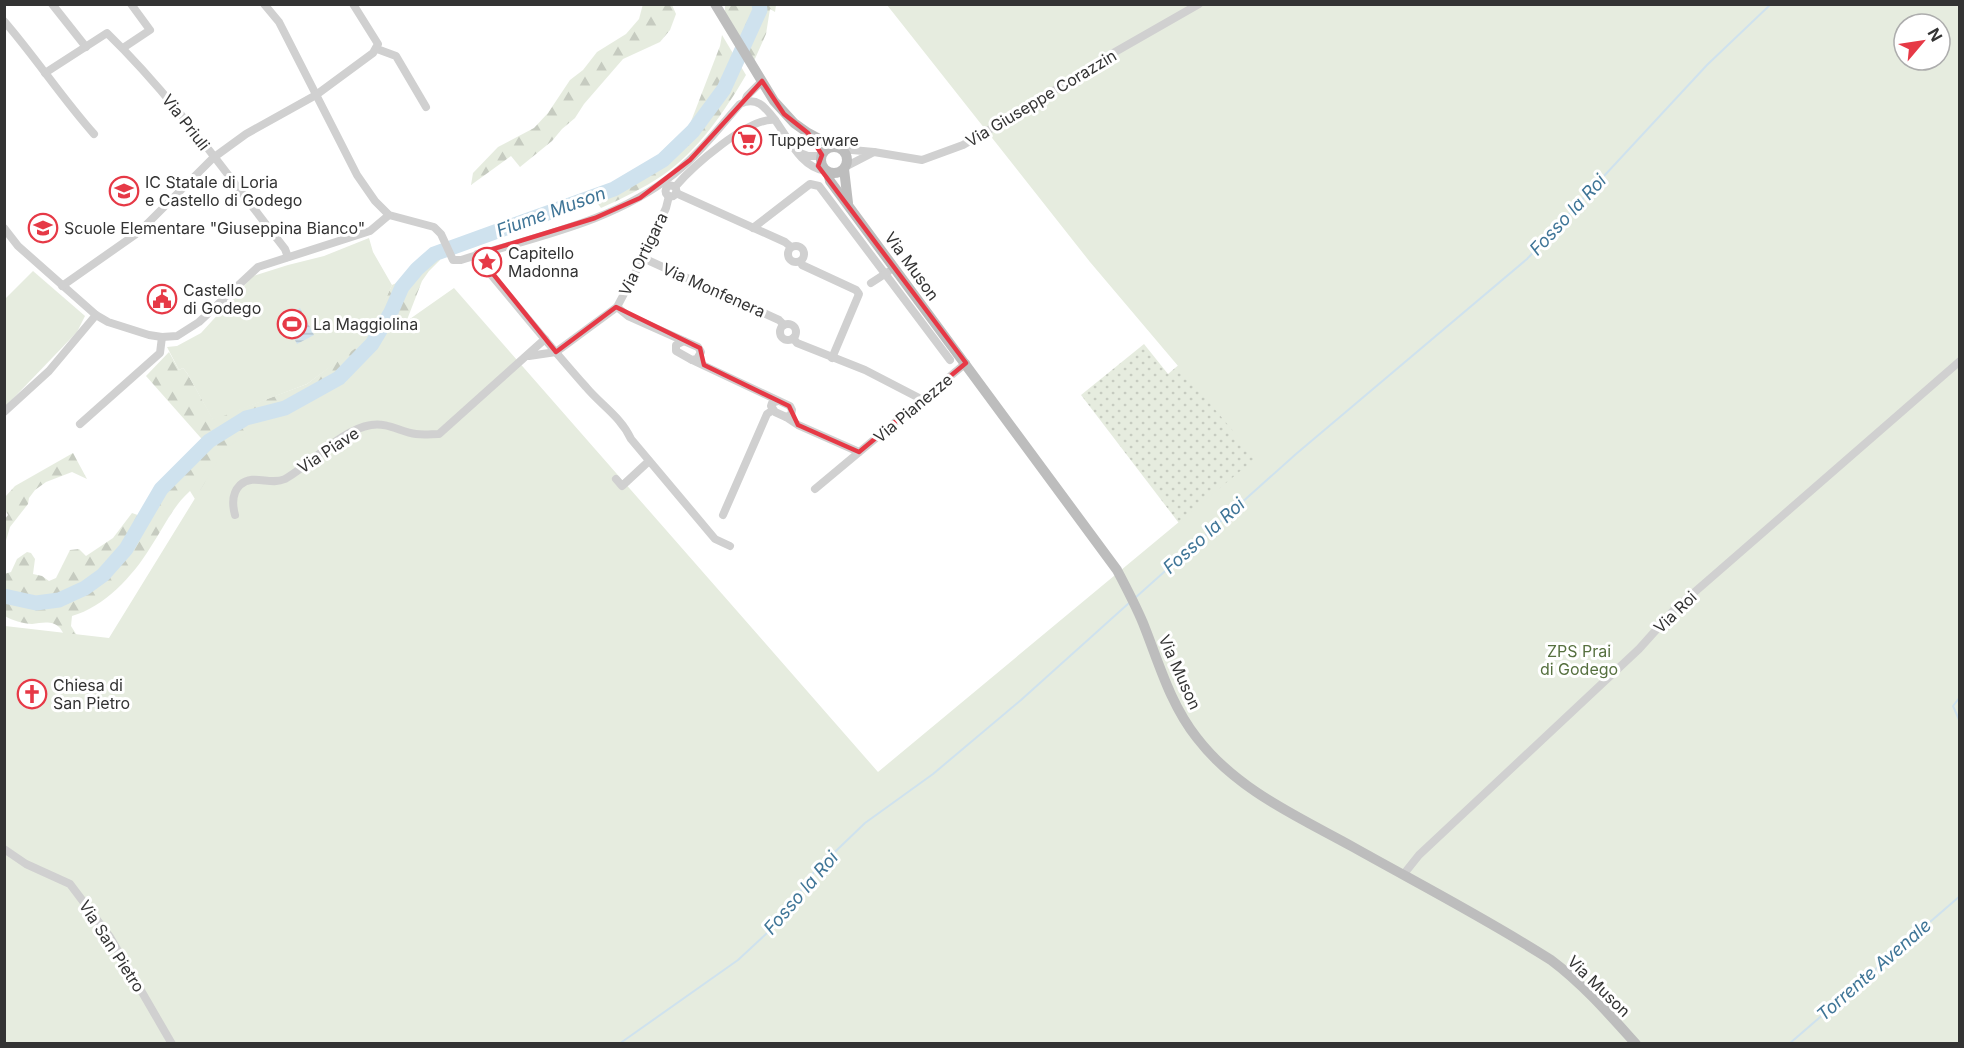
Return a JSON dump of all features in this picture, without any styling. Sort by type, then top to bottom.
[{"type":"main road","name":"Via Muson","points":[[715,4],[784,114],[808,133],[838,148],[846,157],[846,197],[849,207]]},
{"type":"main road","name":"Via Muson","points":[[808,133],[822,156],[821,163],[830,182],[890,270],[938,335],[966,363],[1103,549],[1131,595],[1176,706],[1196,737],[1223,767],[1270,802],[1551,960],[1601,1005],[1636,1044]]},
{"type":"main road","points":[[822,156],[827,149],[838,148]]},
{"type":"main road","points":[[827,172],[837,173],[845,168]]},
{"type":"street","points":[[52,4],[86,47]]},
{"type":"street","points":[[123,48],[150,30],[130,4]]},
{"type":"street","points":[[264,4],[279,22],[357,175],[375,201],[389,215],[434,227],[441,234],[453,260],[461,260],[587,221],[610,213],[640,198],[690,160],[762,81]]},
{"type":"street","points":[[62,286],[139,232],[213,158],[246,134],[316,95],[377,49],[378,44],[352,4]]},
{"type":"street","name":"Via Giuseppe Corazzin","points":[[838,148],[922,160],[963,146],[1101,60],[1199,4]]},
{"type":"street","points":[[4,21],[94,134]]},
{"type":"street","name":"Via Priuli","points":[[45,73],[107,33],[137,62],[285,249],[288,257]]},
{"type":"street","points":[[377,49],[396,56],[426,107]]},
{"type":"street","points":[[745,101],[760,103],[804,161],[816,170],[827,172]]},
{"type":"street","points":[[673,192],[693,168],[746,129],[760,121],[775,120]]},
{"type":"street","points":[[798,152],[808,156],[822,156]]},
{"type":"street","points":[[845,168],[874,152]]},
{"type":"street","points":[[753,228],[813,184],[819,186],[890,270],[858,292],[832,358]]},
{"type":"street","name":"Via Ortigara","points":[[556,352],[617,307],[643,258],[673,192],[785,242],[791,247],[799,247],[804,256],[801,261],[802,265],[858,292]]},
{"type":"street","points":[[4,228],[18,246],[96,315],[108,322],[162,337],[177,336],[188,331],[258,267],[370,231],[389,215]]},
{"type":"street","points":[[477,254],[487,270],[588,390],[625,426],[631,439],[715,539],[730,546]]},
{"type":"street","name":"Via Monfenera","points":[[643,258],[779,320],[784,325],[780,334],[787,340],[793,338],[797,343],[865,370],[921,399]]},
{"type":"street","points":[[617,307],[628,316],[672,336],[680,343],[698,347],[704,365]]},
{"type":"street","points":[[4,412],[49,371],[96,315]]},
{"type":"street","points":[[938,335],[950,360]]},
{"type":"street","points":[[80,424],[160,353],[162,337]]},
{"type":"street","name":"Via Piave","points":[[235,515],[233,497],[235,490],[243,483],[251,479],[280,481],[355,430],[371,424],[384,424],[415,434],[439,434],[528,357],[545,339]]},
{"type":"street","points":[[680,343],[676,351],[679,354],[704,365],[773,403],[723,515]]},
{"type":"street","points":[[528,357],[556,352]]},
{"type":"street","points":[[692,360],[700,356]]},
{"type":"street","name":"Via Roi","points":[[1403,875],[1419,855],[1639,649],[1674,610],[1959,361]]},
{"type":"street","name":"Via Pianezze","points":[[815,489],[966,363]]},
{"type":"street","name":"Via Pianezze","points":[[773,403],[790,406],[792,410],[788,416],[798,424],[860,452]]},
{"type":"street","points":[[616,479],[622,486],[649,461]]},
{"type":"street","name":"Via San Pietro","points":[[4,849],[26,864],[70,884],[110,937],[172,1044]]},
{"type":"highlighted area","points":[[762,81],[784,114],[808,133],[822,155],[818,166],[966,363],[859,452],[798,425],[789,406],[704,365],[700,348],[616,307],[556,352],[477,254],[595,218],[640,198],[690,160]]},
{"type":"green space","points":[[643,4],[672,5],[676,14],[670,30],[660,42],[623,59],[584,104],[575,118],[552,141],[520,167],[511,156],[471,185],[473,173],[498,147],[534,128],[548,113],[570,80],[583,70],[597,52],[626,34],[639,19]]},
{"type":"green space","points":[[725,5],[776,5],[775,12],[770,9],[766,34],[754,61],[725,13]]},
{"type":"green space","name":"ZPS Prai di Godego","points":[[887,5],[1959,5],[1959,1043],[5,1044],[5,626],[109,638],[226,448],[454,288],[878,772],[1256,458],[1090,262]]},
{"type":"green space","points":[[722,35],[746,75],[729,103],[699,143],[675,166],[648,184],[601,208],[592,196],[625,187],[690,124],[720,46]]},
{"type":"green space","name":"La Maggiolina","points":[[369,238],[373,252],[392,285],[368,339],[307,384],[213,420],[187,373],[183,368],[179,370],[167,347],[177,346],[201,333],[253,276],[324,256]]},
{"type":"green space","points":[[438,248],[440,260],[422,281],[405,325],[203,512],[190,491],[173,511],[143,559],[117,589],[95,606],[72,616],[71,626],[81,642],[68,640],[60,628],[54,624],[25,623],[5,616],[4,574],[11,572],[17,559],[27,552],[31,553],[35,559],[33,574],[49,581],[56,578],[70,550],[79,549],[86,556],[113,538],[132,513],[146,518],[173,482],[208,446],[146,376],[169,352],[179,370],[183,368],[187,373],[213,419],[307,384],[366,339],[392,285],[412,276],[428,254]]},
{"type":"green space","points":[[1298,263],[1390,347],[1188,535],[1081,395],[1144,344],[1168,374]]},
{"type":"green space","points":[[33,271],[85,316],[77,332],[5,407],[5,299]]},
{"type":"green space","points":[[73,453],[87,479],[72,472],[46,482],[35,490],[28,504],[10,527],[5,544],[5,519],[8,515],[5,510],[5,497],[15,486]]},
{"type":"water","points":[[300,308],[314,335],[297,344],[283,317]]},
{"type":"waterway","name":"Fiume Muson","points":[[4,596],[36,603],[59,600],[85,588],[103,575],[126,549],[161,489],[209,441],[246,418],[285,408],[339,378],[372,344],[391,312],[402,287],[434,254],[614,189],[663,160],[693,131],[724,89],[760,10],[759,4]]},
{"type":"waterway","name":"Fosso la Roi","points":[[1135,598],[1296,454],[1527,259],[1707,65],[1771,4]]},
{"type":"waterway","name":"Fosso la Roi","points":[[619,1044],[738,960],[779,922],[814,872],[865,823],[933,774],[1021,700],[1129,603]]},
{"type":"waterway","name":"Torrente Avenale","points":[[1960,697],[1953,706],[1960,722]]},
{"type":"waterway","name":"Torrente Avenale","points":[[1789,1044],[1960,896]]},
{"type":"place","name":"Tupperware","points":[[747,140]]},
{"type":"place","name":"IC Statale di Loria e Castello di Godego","points":[[124,191]]},
{"type":"place","name":"Scuole Elementare \"Giuseppina Bianco\"","points":[[43,228]]},
{"type":"place","name":"Capitello Madonna","points":[[487,262]]},
{"type":"place","name":"Castello di Godego","points":[[162,299]]},
{"type":"place","name":"La Maggiolina","points":[[292,324]]},
{"type":"place","name":"Chiesa di San Pietro","points":[[32,694]]}]
